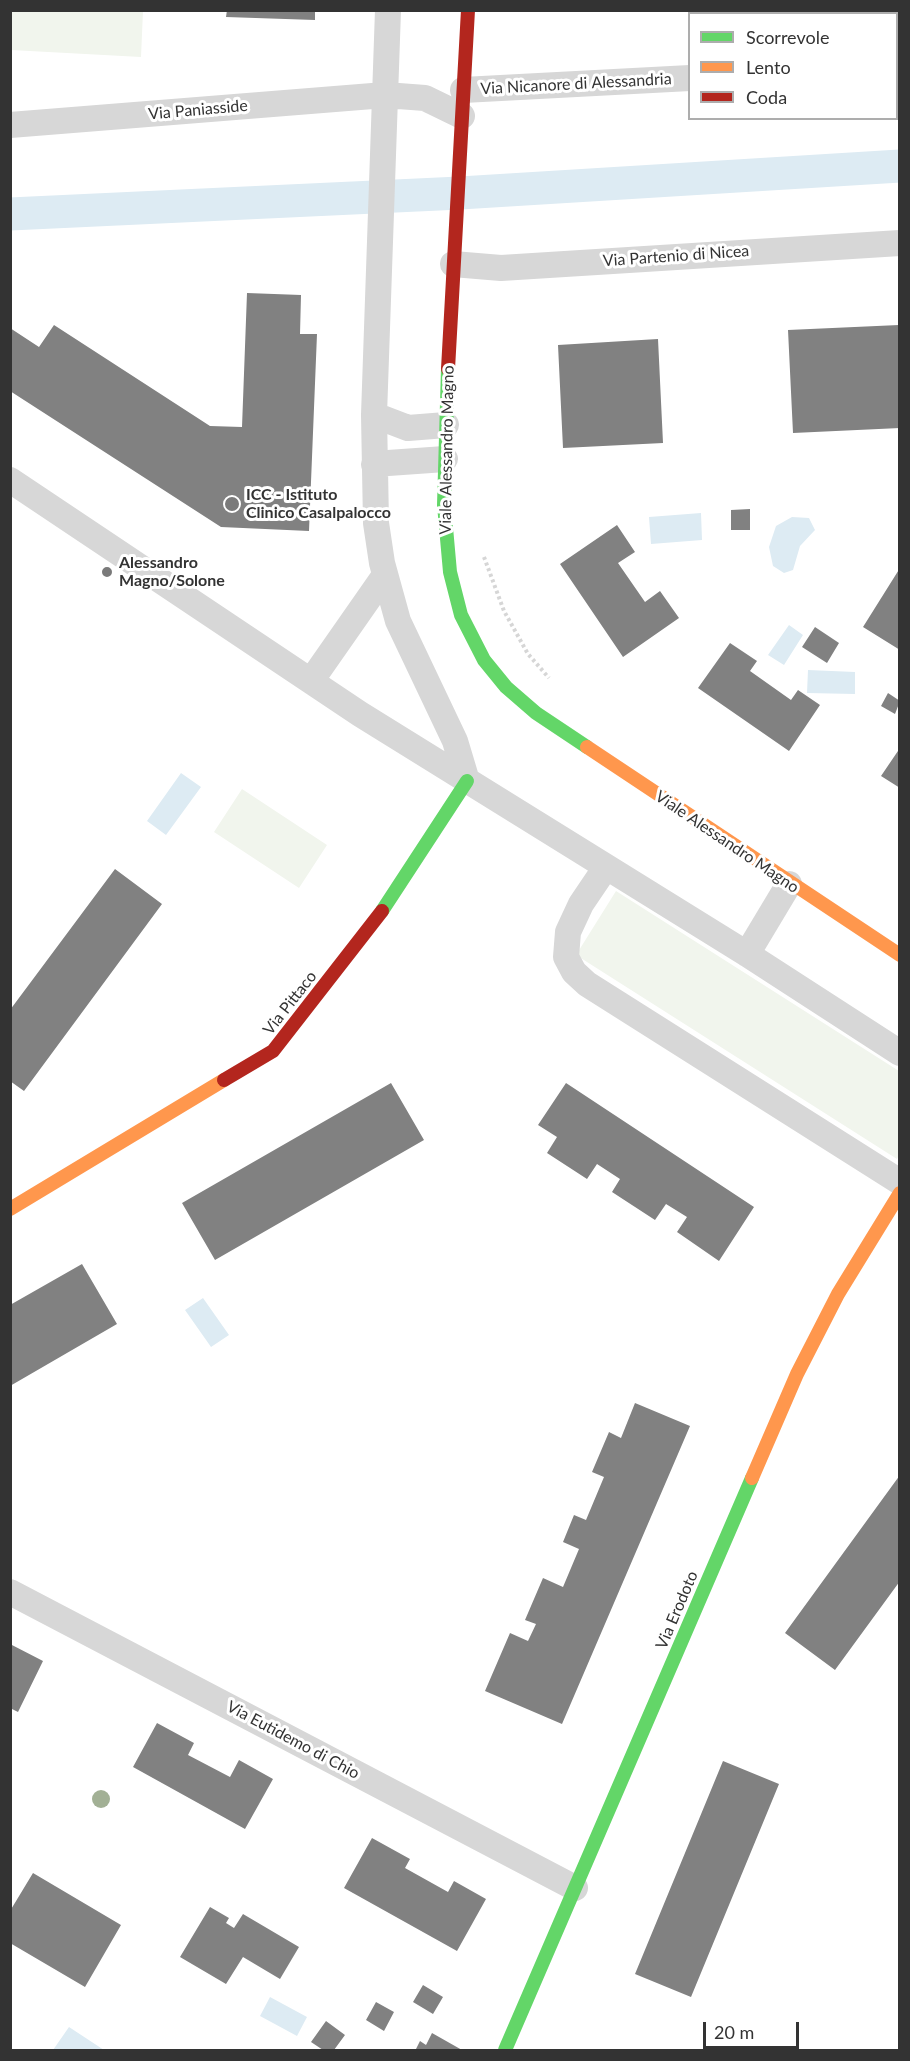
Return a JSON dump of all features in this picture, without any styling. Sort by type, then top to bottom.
[{"type":"street","points":[[388,10],[374,415],[376,523],[385,575],[398,621],[454,741],[467,781]]},
{"type":"street","name":"Viale Alessandro Magno","points":[[468,10],[453,264],[446,425],[445,530],[453,586],[469,634],[506,687],[548,721],[789,884],[900,955]]},
{"type":"street","name":"Via Nicanore di Alessandria","points":[[463,90],[688,78]]},
{"type":"street","name":"Via Paniasside","points":[[10,125],[385,94],[425,98],[462,116]]},
{"type":"street","name":"Via Partenio di Nicea","points":[[453,264],[501,268],[900,243]]},
{"type":"street","points":[[374,415],[408,428],[446,425]]},
{"type":"street","points":[[374,464],[445,459]]},
{"type":"street","points":[[10,480],[311,681],[467,781],[747,954],[900,1053]]},
{"type":"street","points":[[311,681],[385,575]]},
{"type":"street","name":"Via Pittaco","points":[[10,1209],[273,1052],[383,910],[467,781]]},
{"type":"street","points":[[606,867],[581,904],[568,932],[566,957],[574,972],[587,984],[900,1182]]},
{"type":"street","points":[[747,954],[789,884]]},
{"type":"street","name":"Via Erodoto","points":[[504,2050],[809,1348],[838,1294],[900,1193]]},
{"type":"street","name":"Via Eutidemo di Chio","points":[[10,1592],[575,1888]]},
{"type":"path","points":[[484,555],[504,611],[528,654],[554,684]]},
{"type":"shaded area","points":[[10,11],[143,11],[141,57],[11,50]]},
{"type":"shaded area","points":[[701,513],[702,540],[651,544],[649,517]]},
{"type":"shaded area","points":[[792,517],[809,518],[815,530],[800,546],[793,570],[784,573],[773,566],[769,547],[776,526]]},
{"type":"shaded area","points":[[789,625],[803,635],[784,665],[768,655]]},
{"type":"shaded area","points":[[808,670],[855,672],[855,694],[807,693]]},
{"type":"shaded area","points":[[181,773],[201,787],[166,835],[147,821]]},
{"type":"shaded area","points":[[242,789],[327,845],[299,888],[214,832]]},
{"type":"shaded area","points":[[616,891],[899,1071],[899,1155],[897,1159],[576,955]]},
{"type":"shaded area","points":[[203,1298],[229,1335],[211,1347],[185,1310]]},
{"type":"shaded area","points":[[270,1997],[307,2017],[297,2036],[260,2016]]},
{"type":"shaded area","points":[[69,2027],[104,2050],[53,2050]]},
{"type":"building","points":[[227,10],[315,10],[315,20],[226,17]]},
{"type":"building","points":[[247,293],[301,295],[300,334],[317,334],[309,531],[221,527],[10,391],[10,328],[39,347],[54,325],[210,426],[242,427]]},
{"type":"building","points":[[899,325],[900,428],[793,433],[788,330]]},
{"type":"building","points":[[658,339],[663,443],[563,448],[558,345]]},
{"type":"building","points":[[750,509],[750,530],[731,530],[731,510]]},
{"type":"building","points":[[617,525],[635,552],[618,563],[645,602],[660,591],[679,618],[623,657],[560,564]]},
{"type":"building","points":[[900,568],[900,650],[863,627]]},
{"type":"building","points":[[815,627],[839,643],[827,663],[802,647]]},
{"type":"building","points":[[730,643],[757,661],[750,671],[791,700],[798,690],[820,705],[789,751],[698,688]]},
{"type":"building","points":[[888,693],[900,701],[895,714],[881,706]]},
{"type":"building","points":[[900,748],[900,788],[881,776]]},
{"type":"building","points":[[115,869],[162,904],[24,1091],[10,1081],[10,1010]]},
{"type":"building","points":[[391,1083],[424,1140],[215,1260],[182,1203]]},
{"type":"building","points":[[566,1083],[754,1207],[719,1261],[677,1232],[687,1217],[666,1204],[655,1220],[612,1192],[620,1179],[597,1164],[587,1179],[547,1153],[557,1137],[538,1125]]},
{"type":"building","points":[[82,1264],[117,1324],[10,1386],[10,1305]]},
{"type":"building","points":[[635,1403],[690,1426],[562,1724],[485,1691],[510,1633],[528,1641],[536,1624],[525,1620],[543,1578],[563,1587],[579,1549],[563,1542],[574,1515],[586,1520],[604,1477],[592,1472],[609,1432],[621,1438]]},
{"type":"building","points":[[900,1475],[900,1581],[835,1670],[785,1633]]},
{"type":"building","points":[[10,1644],[43,1661],[18,1712],[10,1708]]},
{"type":"building","points":[[157,1723],[194,1743],[188,1755],[230,1777],[239,1760],[273,1779],[245,1829],[133,1767]]},
{"type":"building","points":[[723,1761],[779,1784],[691,1997],[635,1974]]},
{"type":"building","points":[[372,1838],[410,1859],[405,1868],[448,1892],[454,1881],[486,1899],[457,1951],[344,1888]]},
{"type":"building","points":[[33,1873],[121,1925],[85,1987],[10,1943],[10,1911]]},
{"type":"building","points":[[210,1907],[229,1918],[226,1923],[234,1928],[243,1914],[299,1947],[280,1979],[243,1957],[226,1984],[180,1957]]},
{"type":"building","points":[[423,1985],[443,1997],[433,2014],[413,2002]]},
{"type":"building","points":[[376,2002],[394,2012],[384,2031],[366,2020]]},
{"type":"building","points":[[326,2021],[345,2035],[334,2050],[323,2050],[311,2042]]},
{"type":"building","points":[[432,2033],[462,2050],[416,2049],[420,2041],[426,2045]]},
{"type":"waterway","points":[[10,214],[460,193],[900,166]]},
{"type":"traffic: fast","points":[[448,369],[444,505],[450,572],[461,615],[484,660],[506,687],[536,713],[587,747]]},
{"type":"traffic: fast","points":[[382,911],[467,781]]},
{"type":"traffic: fast","points":[[505,2050],[752,1478]]},
{"type":"traffic: slow","points":[[587,747],[900,955]]},
{"type":"traffic: slow","points":[[10,1209],[224,1080]]},
{"type":"traffic: slow","points":[[752,1478],[797,1374],[838,1294],[900,1193]]},
{"type":"traffic: jam","points":[[448,369],[468,10]]},
{"type":"traffic: jam","points":[[224,1080],[273,1051],[382,911]]},
{"type":"place","name":"ICC - Istituto Clinico Casalpalocco","points":[[232,504]]},
{"type":"place","name":"Alessandro Magno/Solone","points":[[107,572]]}]
